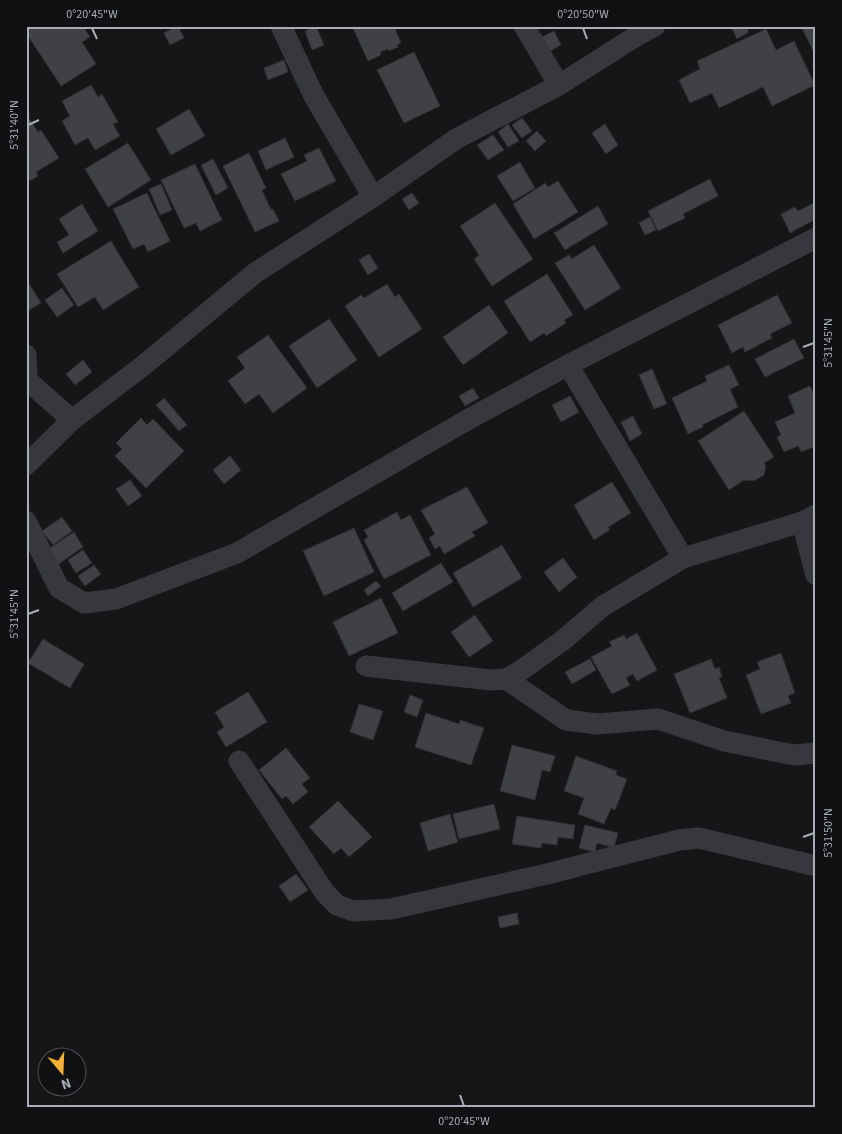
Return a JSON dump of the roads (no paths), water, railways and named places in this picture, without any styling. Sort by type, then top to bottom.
[{"type":"street","points":[[281,26],[314,96],[373,197]]},
{"type":"street","points":[[524,26],[559,85]]},
{"type":"street","points":[[26,465],[72,420],[144,365],[255,273],[373,197],[456,139],[559,85],[638,35],[656,26]]},
{"type":"street","points":[[26,521],[59,588],[84,603],[116,599],[236,553],[469,419],[568,365],[816,238]]},
{"type":"street","points":[[26,355],[27,380],[72,420]]},
{"type":"street","points":[[568,365],[683,558]]},
{"type":"street","points":[[366,666],[491,680],[506,678],[562,640],[603,606],[683,558],[809,518],[816,576]]},
{"type":"street","points":[[506,678],[566,720],[597,724],[658,719],[724,741],[794,755],[816,752]]},
{"type":"street","points":[[239,761],[325,893],[337,905],[353,911],[391,909],[547,874],[679,840],[700,838],[816,866]]}]
